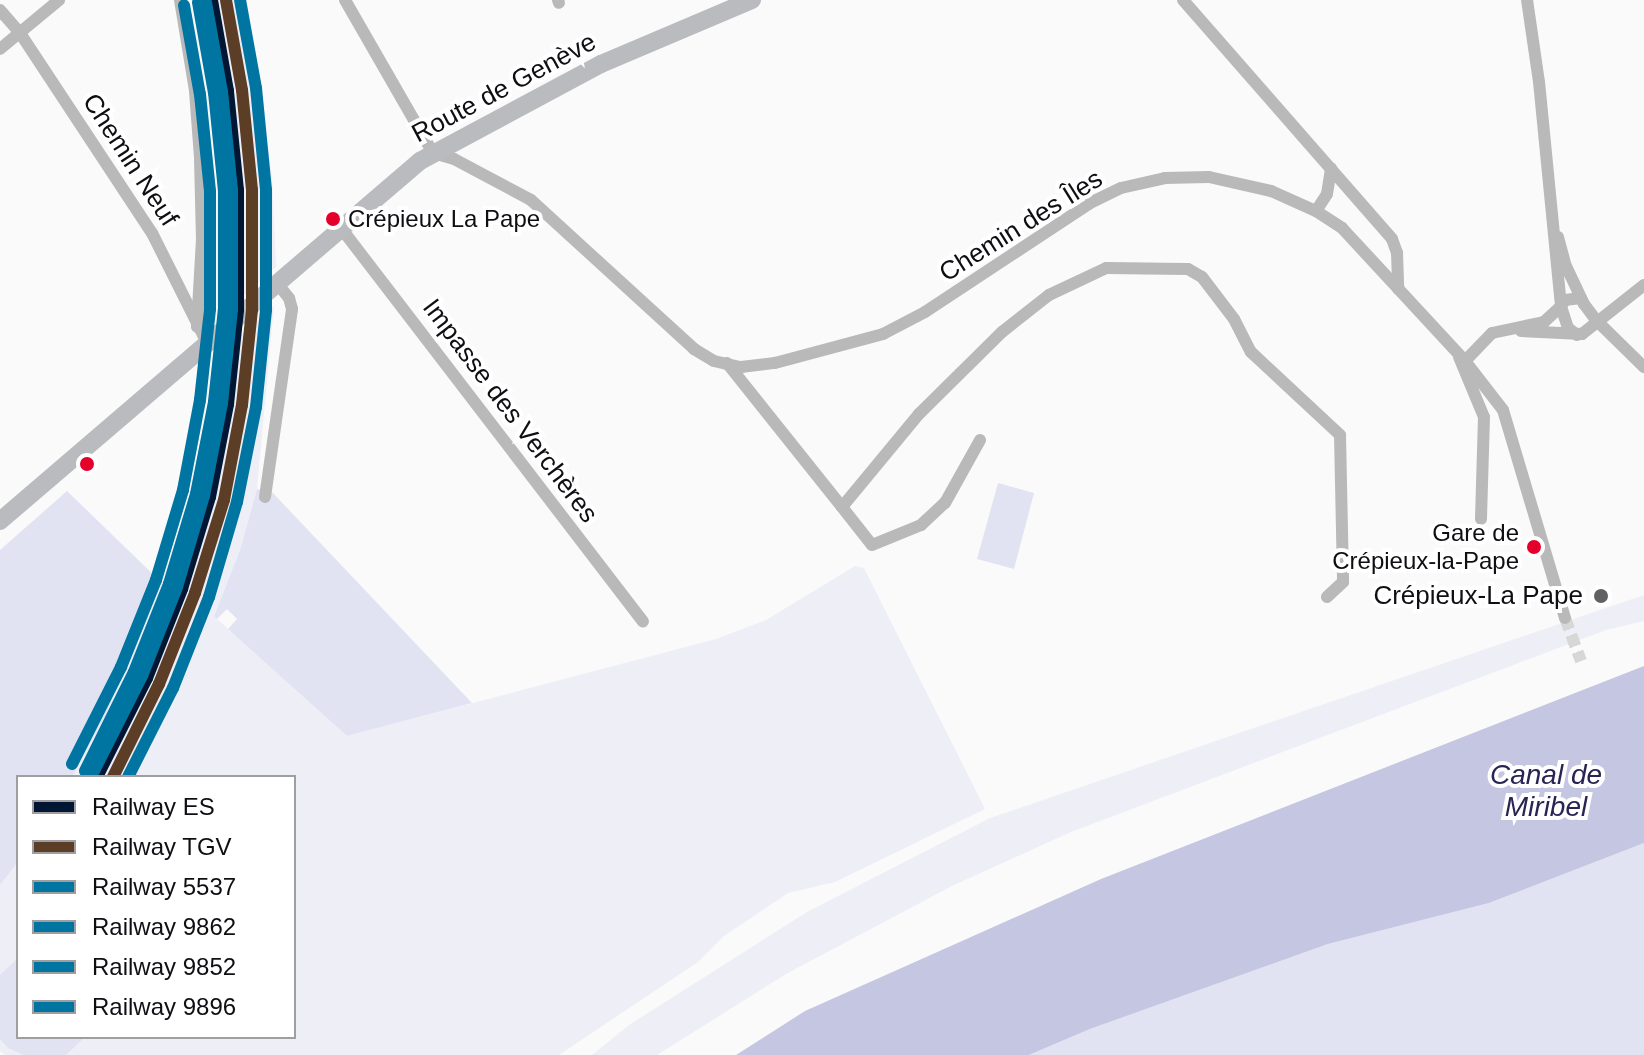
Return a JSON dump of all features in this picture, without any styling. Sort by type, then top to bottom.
[{"type":"main road","name":"Route de Genève","points":[[0,528],[6,517],[202,336],[277,283],[433,153],[601,64],[752,0]]},
{"type":"street","points":[[0,49],[59,0]]},
{"type":"street","points":[[180,0],[195,91],[200,158],[202,336]]},
{"type":"street","points":[[345,0],[433,153]]},
{"type":"street","points":[[1183,0],[1392,239],[1397,253],[1398,289]]},
{"type":"street","points":[[1527,0],[1555,226],[1566,266],[1581,298],[1597,321],[1644,367]]},
{"type":"street","name":"Chemin Neuf","points":[[0,10],[20,33],[164,253],[202,336]]},
{"type":"street","name":"Chemin des Îles","points":[[433,153],[454,159],[531,200],[694,349],[741,367],[775,363],[883,334],[925,312],[1090,203],[1121,188],[1165,178],[1209,177],[1271,191],[1316,211],[1342,228],[1462,358],[1503,410],[1565,618]]},
{"type":"street","points":[[1316,211],[1327,194],[1331,168]]},
{"type":"street","points":[[1555,226],[1554,259],[1561,306],[1568,328],[1577,335]]},
{"type":"street","name":"Impasse des Verchères","points":[[341,228],[643,622]]},
{"type":"street","points":[[842,507],[919,414],[1002,332],[1049,295],[1106,268],[1188,269],[1202,277],[1234,319],[1251,352],[1340,435],[1343,582],[1327,597]]},
{"type":"street","points":[[265,497],[292,309],[289,298],[277,283]]},
{"type":"street","points":[[1513,329],[1577,335],[1590,330],[1597,321],[1644,285]]},
{"type":"street","points":[[1481,519],[1484,417],[1482,407],[1464,375],[1462,358],[1492,333],[1544,322],[1565,300],[1581,298]]},
{"type":"street","points":[[727,363],[872,545],[921,525],[945,503],[980,440]]},
{"type":"shaded area","points":[[195,0],[247,0],[272,176],[276,267],[217,319],[217,145]]},
{"type":"shaded area","points":[[274,306],[257,489],[240,550],[214,616],[347,736],[716,639],[766,620],[855,566],[864,568],[985,809],[835,882],[788,893],[724,936],[698,962],[559,1055],[5,1055],[0,1051],[0,885],[16,865],[16,1039],[296,1039],[296,775],[73,775],[105,716],[162,583],[201,459],[215,358]]},
{"type":"shaded area","points":[[998,483],[1034,493],[1014,569],[977,559]]},
{"type":"shaded area","points":[[257,489],[272,492],[472,703],[347,736],[228,629],[237,619],[227,609],[217,619],[214,616],[240,550]]},
{"type":"shaded area","points":[[67,491],[162,583],[105,716],[73,775],[16,775],[16,865],[0,885],[0,550]]},
{"type":"shaded area","points":[[1644,595],[1644,621],[1606,630],[1071,832],[952,886],[786,974],[657,1055],[592,1055],[629,1025],[807,912],[990,818]]},
{"type":"shaded area","points":[[1644,843],[1644,1055],[1029,1055],[1090,1029],[1328,944],[1489,903]]},
{"type":"shaded area","points":[[16,960],[16,1039],[83,1039],[66,1055],[24,1055],[8,1048],[0,1039],[0,975]]},
{"type":"water","name":"Canal de Miribel","points":[[1644,666],[1644,843],[1489,903],[1328,944],[1090,1029],[1029,1055],[736,1055],[805,1011],[1101,879]]},
{"type":"tunnel","points":[[1565,618],[1581,661]]},
{"type":"rail line","name":"ES","points":[[98,775],[147,678],[182,589],[210,497],[228,404],[238,310],[238,190],[228,91],[212,0]]},
{"type":"rail line","name":"TGV","points":[[114,775],[159,684],[195,593],[224,500],[242,405],[252,310],[252,190],[242,90],[226,0]]},
{"type":"rail line","name":"9852","points":[[129,775],[173,688],[209,597],[237,502],[256,407],[266,310],[266,190],[256,88],[240,0]]},
{"type":"rail line","name":"9862","points":[[85,771],[134,672],[169,584],[196,494],[214,402],[224,309],[224,191],[214,93],[198,2]]},
{"type":"rail line","name":"5537","points":[[94,771],[142,676],[177,587],[204,496],[222,403],[232,310],[232,190],[222,92],[206,2]]},
{"type":"rail line","name":"9896","points":[[72,764],[121,667],[156,580],[183,490],[200,400],[210,309],[210,191],[200,95],[184,5]]},
{"type":"place","name":"Crépieux La Pape","points":[[333,219]]},
{"type":"place","name":"Gare de Crépieux-la-Pape","points":[[1534,547]]},
{"type":"place","name":"Crépieux-La Pape","points":[[1601,596]]}]
